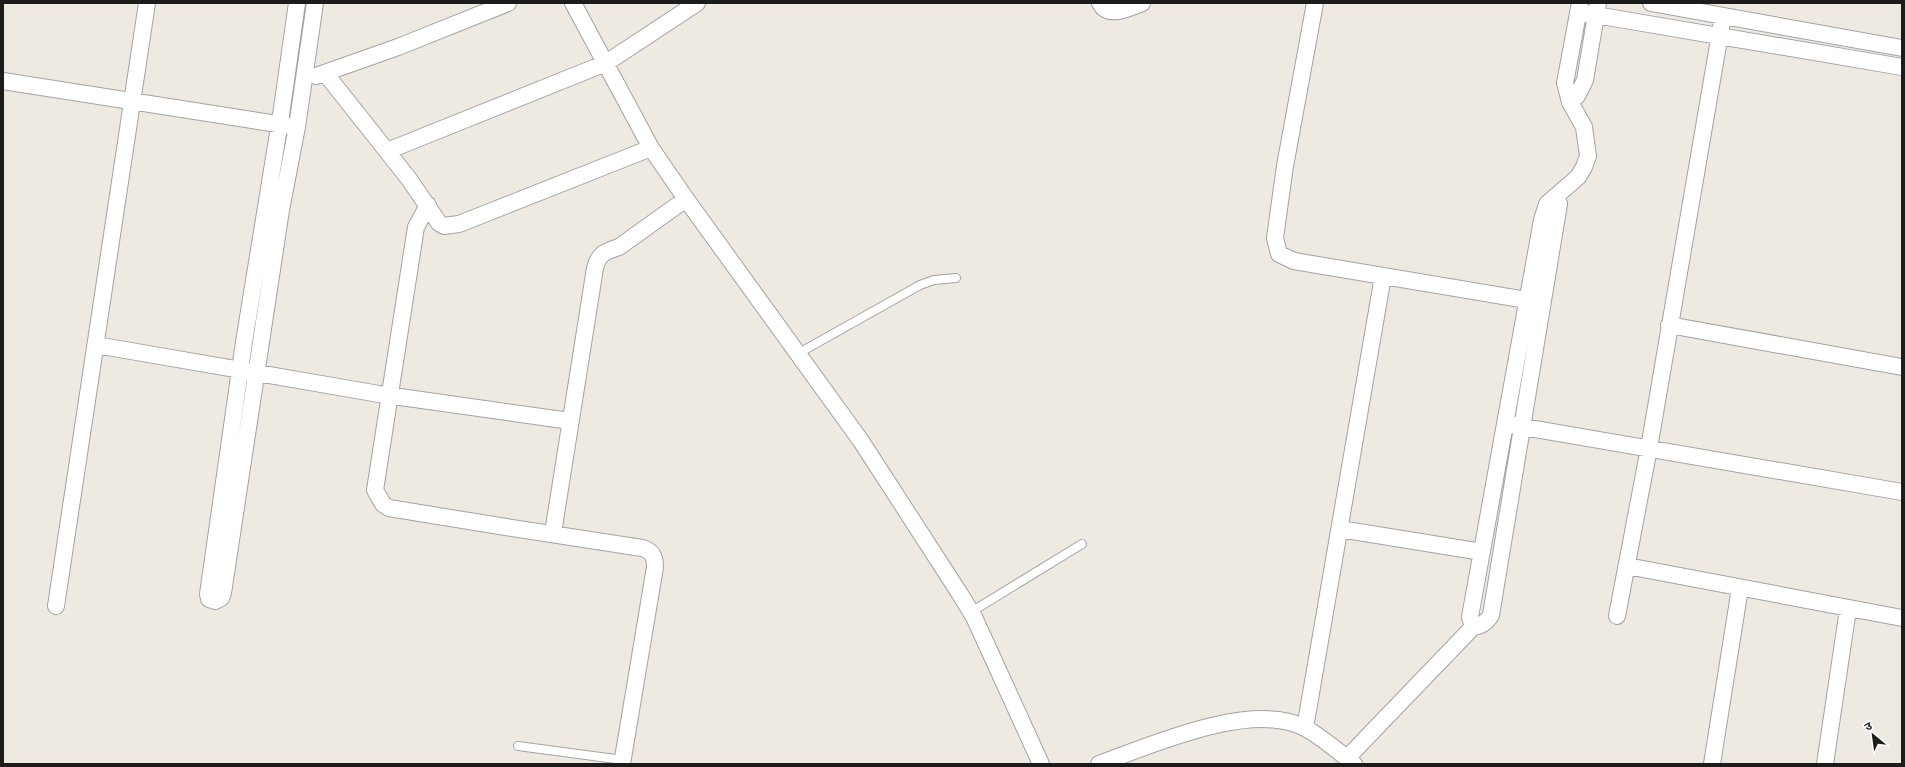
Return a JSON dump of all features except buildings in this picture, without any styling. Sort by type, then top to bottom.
[{"type":"street","points":[[56,606],[147,3]]},
{"type":"street","points":[[297,3],[240,370],[208,594],[209,599],[215,601],[221,598],[223,594],[258,373],[281,210],[297,127],[315,3]]},
{"type":"street","points":[[303,81],[398,47],[508,3]]},
{"type":"street","points":[[572,3],[651,148],[686,199],[799,353],[861,441],[971,612],[1041,764]]},
{"type":"street","points":[[1100,3],[1103,9],[1108,11],[1116,11],[1142,3]]},
{"type":"street","points":[[1315,3],[1285,166],[1275,238],[1276,247],[1279,254],[1294,261],[1527,300]]},
{"type":"street","points":[[1651,3],[1902,48]]},
{"type":"street","points":[[387,151],[606,63],[688,6]]},
{"type":"street","points":[[1473,627],[1470,617],[1527,300],[1545,209],[1550,201],[1578,177],[1588,156],[1584,127],[1570,102],[1567,92],[1566,76],[1579,7],[1597,9],[1720,35],[1902,67]]},
{"type":"street","points":[[1570,102],[1577,96],[1585,80],[1597,9]]},
{"type":"street","points":[[1617,616],[1649,448],[1723,16]]},
{"type":"street","points":[[325,73],[428,205],[438,223],[444,226],[455,225],[651,148]]},
{"type":"street","points":[[3,81],[133,100],[297,127]]},
{"type":"street","points":[[1099,764],[1189,732],[1256,718],[1290,722],[1306,728],[1351,761],[1473,627],[1478,626],[1488,620],[1492,610],[1502,536],[1522,427],[1559,204],[1556,196]]},
{"type":"street","points":[[553,533],[570,421],[598,257],[606,250],[619,247],[686,199]]},
{"type":"street","points":[[428,205],[416,227],[375,482],[375,490],[383,504],[389,508],[506,528],[553,533],[642,548],[653,554],[655,560],[623,762]]},
{"type":"street","points":[[1306,728],[1383,276]]},
{"type":"street","points":[[1670,325],[1902,367]]},
{"type":"street","points":[[96,346],[390,395],[570,421]]},
{"type":"street","points":[[1505,424],[1902,492]]},
{"type":"street","points":[[1340,528],[1482,552]]},
{"type":"street","points":[[1627,566],[1902,618]]},
{"type":"street","points":[[1712,764],[1740,588]]},
{"type":"street","points":[[1825,764],[1848,609]]},
{"type":"lane","points":[[799,353],[920,285],[934,280],[956,278]]},
{"type":"lane","points":[[971,612],[1082,544]]},
{"type":"lane","points":[[518,746],[623,762]]}]
